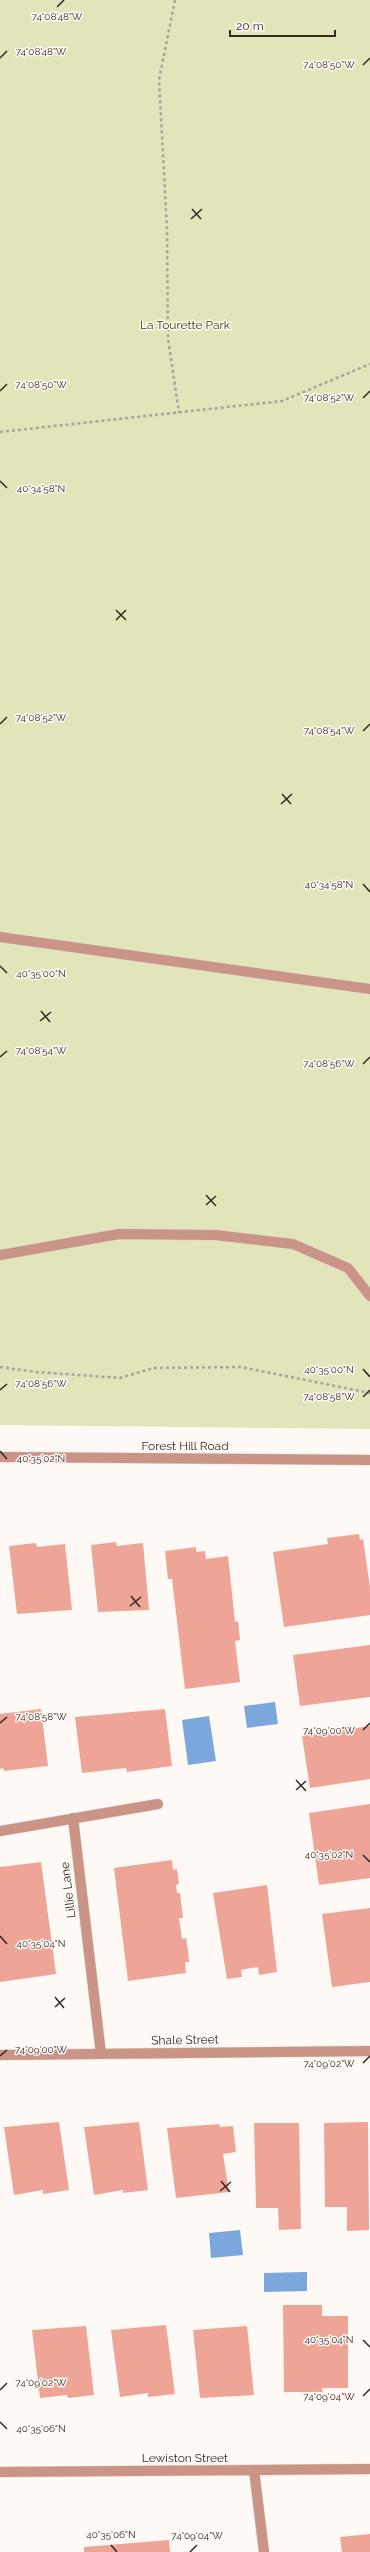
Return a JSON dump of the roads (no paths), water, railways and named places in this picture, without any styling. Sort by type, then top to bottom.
[{"type":"street","points":[[0,937],[370,989]]},
{"type":"street","points":[[0,1255],[120,1234],[230,1236],[293,1244],[348,1268],[370,1296]]},
{"type":"street","name":"Forest Hill Road","points":[[0,1457],[370,1460]]},
{"type":"street","points":[[0,1831],[158,1804]]},
{"type":"street","name":"Lillie Lane","points":[[73,1818],[101,2054]]},
{"type":"street","name":"Shale Street","points":[[0,2056],[370,2051]]},
{"type":"street","name":"Lewiston Street","points":[[0,2472],[370,2469]]},
{"type":"street","points":[[254,2470],[264,2552]]},
{"type":"water","points":[[275,1702],[278,1724],[247,1728],[244,1706]]},
{"type":"water","points":[[209,1716],[216,1761],[188,1765],[182,1720]]},
{"type":"water","points":[[240,2230],[243,2255],[211,2258],[209,2233]]},
{"type":"water","points":[[307,2272],[307,2291],[264,2292],[264,2273]]},
{"type":"park label","name":"La Tourette Park","points":[[185,325]]}]
